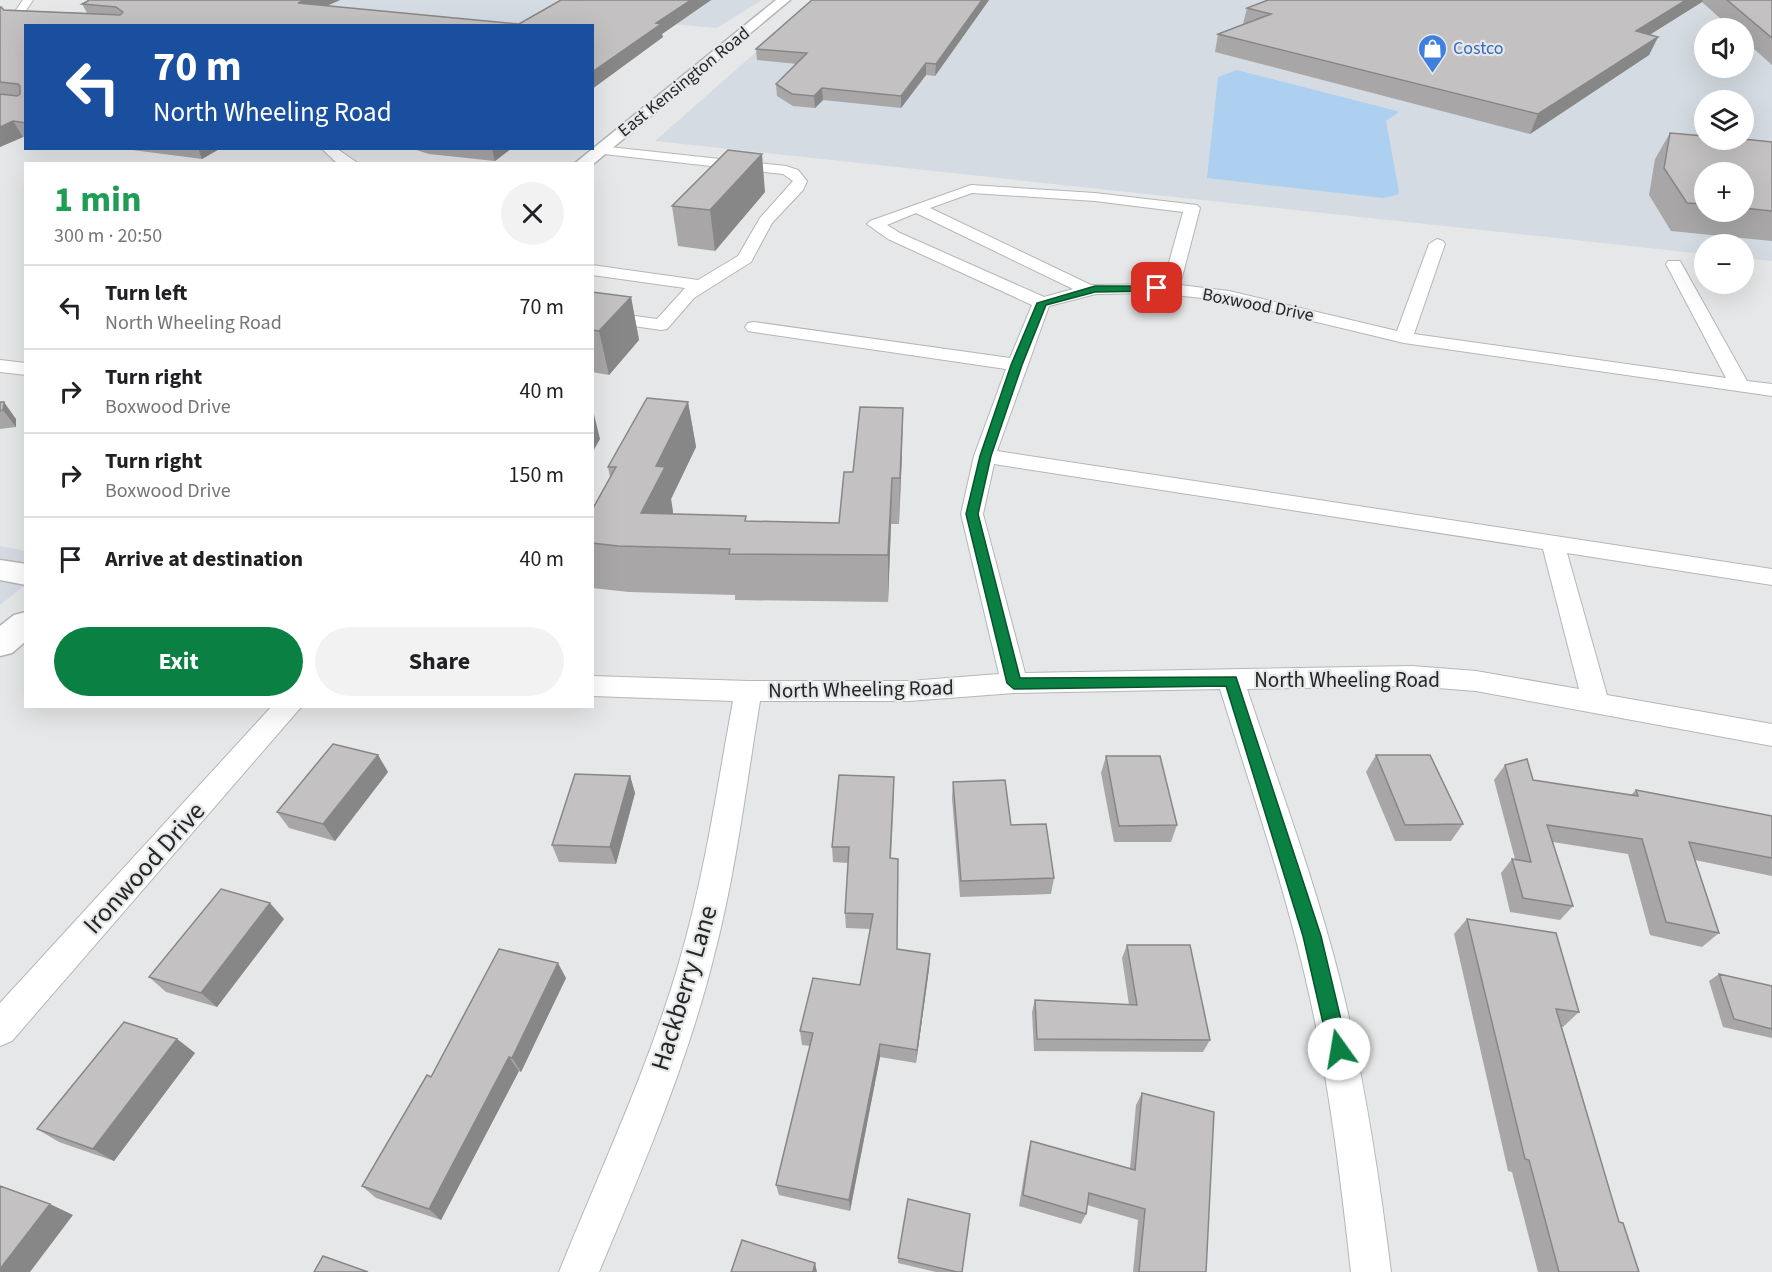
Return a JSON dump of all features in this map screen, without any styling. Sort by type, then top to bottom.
[{"type":"main road","name":"East Kensington Road","points":[[586,162],[784,0]]},
{"type":"main road","points":[[0,570],[24,575]]},
{"type":"main road","points":[[0,644],[24,625]]},
{"type":"street","points":[[15,19],[28,0]]},
{"type":"street","points":[[0,24],[15,19],[32,20]]},
{"type":"street","points":[[330,150],[347,162]]},
{"type":"street","points":[[594,315],[661,325],[688,294],[745,259],[765,221],[798,187],[800,182],[797,177],[786,170],[600,150]]},
{"type":"street","points":[[1014,683],[972,514],[985,456],[1042,303],[894,236],[875,224],[971,189],[1083,198],[1095,196],[1192,208],[1170,290]]},
{"type":"street","points":[[917,208],[1090,291]]},
{"type":"street","points":[[1404,338],[1437,244]]},
{"type":"street","points":[[1674,264],[1740,386]]},
{"type":"street","points":[[594,270],[700,285]]},
{"type":"street","name":"Boxwood Drive","points":[[1042,303],[1090,291],[1170,290],[1229,296],[1404,338],[1772,390]]},
{"type":"street","points":[[754,327],[1017,365]]},
{"type":"street","points":[[0,366],[24,369]]},
{"type":"street","points":[[985,456],[1772,577]]},
{"type":"street","points":[[1553,543],[1596,703]]},
{"type":"street","name":"North Wheeling Road","points":[[594,686],[748,692],[909,691],[1014,683],[1423,677],[1476,681],[1772,735]]},
{"type":"street","points":[[1231,681],[1312,936],[1331,1015],[1339,1049],[1361,1188],[1371,1272]]},
{"type":"street","name":"Hackberry Lane","points":[[579,1272],[629,1153],[678,1023],[709,912],[748,692]]},
{"type":"street","name":"Ironwood Drive","points":[[0,1029],[287,708]]},
{"type":"shaded area","points":[[233,0],[762,0],[717,28],[569,15],[540,24]]},
{"type":"shaded area","points":[[815,0],[1772,0],[1772,261],[1754,259],[1754,234],[1694,234],[1694,253],[655,141]]},
{"type":"shaded area","points":[[1237,70],[1397,111],[1398,113],[1386,121],[1399,192],[1397,195],[1383,198],[1207,178],[1218,77]]},
{"type":"shaded area","points":[[0,546],[24,551],[24,586],[0,605]]},
{"type":"building","points":[[305,0],[298,3],[519,24],[24,24],[24,123],[13,121],[0,127],[0,94],[17,96],[20,94],[20,86],[0,82],[0,7],[4,10],[120,15],[123,12],[116,7],[82,4],[88,1]]},
{"type":"building","points":[[561,0],[691,0],[656,23],[661,24],[594,71],[594,24],[519,24]]},
{"type":"building","points":[[812,0],[982,0],[936,64],[926,63],[901,96],[822,88],[814,96],[792,94],[776,84],[807,53],[756,49]]},
{"type":"building","points":[[1268,0],[1686,0],[1636,31],[1658,37],[1538,114],[1218,34],[1271,14],[1247,8]]},
{"type":"building","points":[[1727,0],[1772,0],[1772,38],[1754,23],[1754,18],[1748,18]]},
{"type":"building","points":[[1670,133],[1694,135],[1694,150],[1754,150],[1754,140],[1772,142],[1772,211],[1754,209],[1754,162],[1694,162],[1694,203],[1687,203],[1664,168]]},
{"type":"building","points":[[728,150],[762,154],[710,210],[672,206]]},
{"type":"building","points":[[594,292],[631,297],[599,331],[594,330]]},
{"type":"building","points":[[647,398],[688,402],[656,466],[665,467],[641,513],[746,516],[745,521],[839,523],[844,472],[853,472],[860,407],[903,408],[900,478],[892,478],[888,555],[729,554],[730,549],[594,543],[594,506],[616,467],[608,467]]},
{"type":"building","points":[[0,402],[4,402],[3,410],[0,411]]},
{"type":"building","points":[[333,744],[378,755],[323,824],[277,812]]},
{"type":"building","points":[[1376,755],[1430,755],[1463,824],[1405,825]]},
{"type":"building","points":[[1106,756],[1160,756],[1177,825],[1119,826]]},
{"type":"building","points":[[1527,759],[1533,780],[1638,796],[1636,790],[1772,816],[1772,858],[1689,842],[1719,933],[1666,922],[1642,839],[1547,825],[1573,906],[1523,898],[1512,859],[1531,862],[1505,765]]},
{"type":"building","points":[[575,774],[630,776],[610,847],[552,845]]},
{"type":"building","points":[[839,775],[894,777],[890,858],[898,859],[897,949],[930,954],[917,1050],[880,1044],[849,1200],[776,1185],[813,1033],[800,1031],[813,978],[860,985],[873,914],[845,913],[849,847],[832,847]]},
{"type":"building","points":[[1005,780],[1011,825],[1046,824],[1054,878],[961,881],[953,782]]},
{"type":"building","points":[[221,889],[270,903],[201,993],[149,977]]},
{"type":"building","points":[[1467,919],[1556,933],[1579,1012],[1556,1009],[1619,1222],[1623,1223],[1639,1272],[1559,1272],[1529,1160],[1525,1159]]},
{"type":"building","points":[[1127,945],[1190,945],[1210,1040],[1037,1039],[1035,1000],[1137,1005]]},
{"type":"building","points":[[499,949],[558,963],[512,1058],[509,1057],[429,1209],[362,1186],[427,1075],[431,1077]]},
{"type":"building","points":[[1719,974],[1772,986],[1772,1029],[1734,1019]]},
{"type":"building","points":[[124,1022],[177,1039],[93,1149],[37,1129]]},
{"type":"building","points":[[1142,1093],[1214,1112],[1206,1272],[1139,1272],[1145,1209],[1089,1193],[1086,1214],[1023,1195],[1031,1141],[1135,1170]]},
{"type":"building","points":[[0,1186],[50,1204],[0,1269]]},
{"type":"building","points":[[908,1199],[970,1214],[962,1272],[898,1258]]},
{"type":"building","points":[[742,1240],[815,1263],[813,1272],[731,1272]]},
{"type":"building","points":[[323,1256],[368,1272],[314,1272]]},
{"type":"place","name":"Costco","points":[[1432,74]]},
{"type":"route","points":[[1157,288],[1095,289],[1042,303],[985,456],[972,514],[1014,683],[1231,681],[1312,936],[1339,1049]]}]
